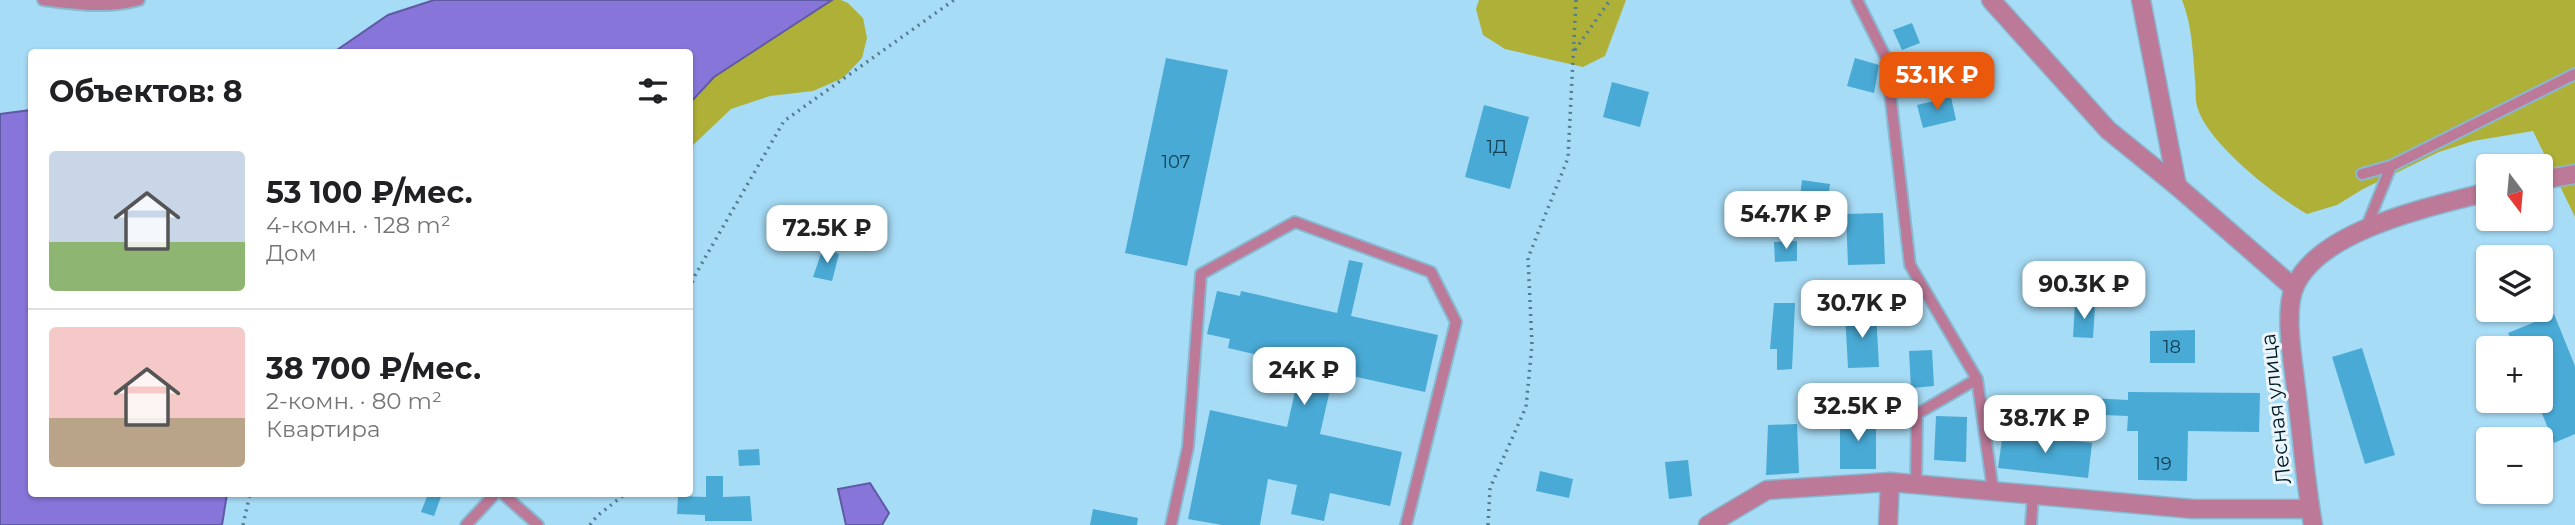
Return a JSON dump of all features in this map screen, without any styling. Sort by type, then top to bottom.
[{"type":"street","points":[[1991,0],[2108,130],[2178,186],[2294,288],[2309,267],[2331,247],[2366,228],[2476,195]]},
{"type":"street","points":[[2141,0],[2178,186]]},
{"type":"street","points":[[2553,178],[2575,174]]},
{"type":"street","name":"Лесная улица","points":[[2294,288],[2289,325],[2312,517]]},
{"type":"street","points":[[1708,525],[1767,490],[1890,482],[2312,517]]},
{"type":"street","points":[[1888,525],[1890,482]]},
{"type":"lane","points":[[43,0],[100,6],[139,0]]},
{"type":"lane","points":[[1857,0],[1886,58],[1910,265],[1977,379],[1993,490]]},
{"type":"lane","points":[[2362,174],[2391,166],[2575,74]]},
{"type":"lane","points":[[2366,228],[2391,166]]},
{"type":"lane","points":[[1171,525],[1188,447],[1201,274],[1295,222],[1431,272],[1456,322],[1406,525]]},
{"type":"lane","points":[[1916,484],[1917,414],[1977,379]]},
{"type":"lane","points":[[2031,525],[2033,495]]},
{"type":"lane","points":[[466,525],[492,497]]},
{"type":"lane","points":[[506,497],[538,525]]},
{"type":"path","points":[[693,280],[784,121],[954,0]]},
{"type":"path","points":[[1488,525],[1490,488],[1526,407],[1532,345],[1528,258],[1568,158],[1576,0]]},
{"type":"path","points":[[1574,51],[1610,0]]},
{"type":"path","points":[[243,525],[249,497]]},
{"type":"path","points":[[590,525],[621,497]]},
{"type":"shaded area","points":[[434,0],[832,0],[714,77],[693,100],[693,49],[338,49],[388,15]]},
{"type":"shaded area","points":[[832,0],[848,3],[863,18],[867,38],[862,58],[843,78],[813,91],[770,96],[731,109],[693,145],[693,100],[714,77]]},
{"type":"shaded area","points":[[1479,0],[1626,0],[1605,56],[1583,67],[1505,49],[1483,35],[1476,9]]},
{"type":"shaded area","points":[[2182,0],[2575,0],[2575,217],[2553,172],[2553,154],[2544,154],[2533,131],[2473,141],[2439,152],[2363,189],[2337,205],[2307,214],[2243,167],[2213,136],[2203,120],[2196,103],[2188,19]]},
{"type":"shaded area","points":[[28,110],[28,497],[227,497],[222,525],[0,525],[0,114]]},
{"type":"shaded area","points":[[870,483],[889,513],[882,525],[846,525],[838,489]]},
{"type":"building","points":[[1912,23],[1920,43],[1902,50],[1893,30]]},
{"type":"building","points":[[1166,58],[1228,70],[1187,266],[1125,253]]},
{"type":"building","points":[[1855,58],[1879,65],[1874,93],[1847,86]]},
{"type":"building","points":[[1612,82],[1649,92],[1640,127],[1603,117]]},
{"type":"building","points":[[1951,97],[1956,120],[1923,128],[1917,105]]},
{"type":"building","points":[[1484,105],[1529,117],[1510,189],[1465,177]]},
{"type":"building","points":[[1802,180],[1830,184],[1827,208],[1799,205]]},
{"type":"building","points":[[1883,213],[1885,264],[1848,265],[1846,214]]},
{"type":"building","points":[[1797,241],[1797,261],[1775,262],[1774,242]]},
{"type":"building","points":[[823,248],[839,254],[832,281],[813,277]]},
{"type":"building","points":[[1349,260],[1363,263],[1351,316],[1438,335],[1425,392],[1334,372],[1320,434],[1402,452],[1390,506],[1330,493],[1324,521],[1291,514],[1297,485],[1268,479],[1260,525],[1222,525],[1188,519],[1210,410],[1287,427],[1301,365],[1228,348],[1230,339],[1207,334],[1217,291],[1240,296],[1241,291],[1337,313]]},
{"type":"building","points":[[1774,303],[1795,303],[1792,369],[1777,370],[1777,349],[1770,349]]},
{"type":"building","points":[[2075,305],[2095,306],[2093,338],[2073,337]]},
{"type":"building","points":[[1876,312],[1879,367],[1848,368],[1845,313]]},
{"type":"building","points":[[2553,314],[2575,366],[2575,434],[2554,443],[2553,427],[2548,427],[2542,413],[2553,413],[2553,336],[2509,336],[2508,333],[2535,322],[2553,322]]},
{"type":"building","points":[[2195,330],[2195,363],[2150,363],[2150,331]]},
{"type":"building","points":[[2362,348],[2395,455],[2365,464],[2332,357]]},
{"type":"building","points":[[1932,350],[1934,386],[1911,388],[1909,351]]},
{"type":"building","points":[[2128,392],[2260,393],[2259,432],[2188,431],[2187,481],[2138,480],[2138,431],[2127,431],[2128,416],[2032,412],[2033,395],[2128,400]]},
{"type":"building","points":[[1936,416],[1967,417],[1966,462],[1934,460]]},
{"type":"building","points":[[1840,417],[1876,417],[1876,469],[1840,469]]},
{"type":"building","points":[[1797,424],[1799,473],[1766,475],[1768,425]]},
{"type":"building","points":[[2003,432],[2092,443],[2088,478],[1998,468]]},
{"type":"building","points":[[759,449],[760,465],[739,466],[738,450]]},
{"type":"building","points":[[1688,460],[1692,496],[1669,499],[1665,462]]},
{"type":"building","points":[[1540,471],[1573,479],[1569,498],[1536,491]]},
{"type":"building","points":[[706,476],[723,476],[723,497],[750,496],[752,521],[705,521],[705,515],[677,514],[678,497],[706,497]]},
{"type":"building","points":[[427,497],[441,497],[434,516],[421,512]]},
{"type":"building","points":[[1093,509],[1138,518],[1137,525],[1090,525]]}]
